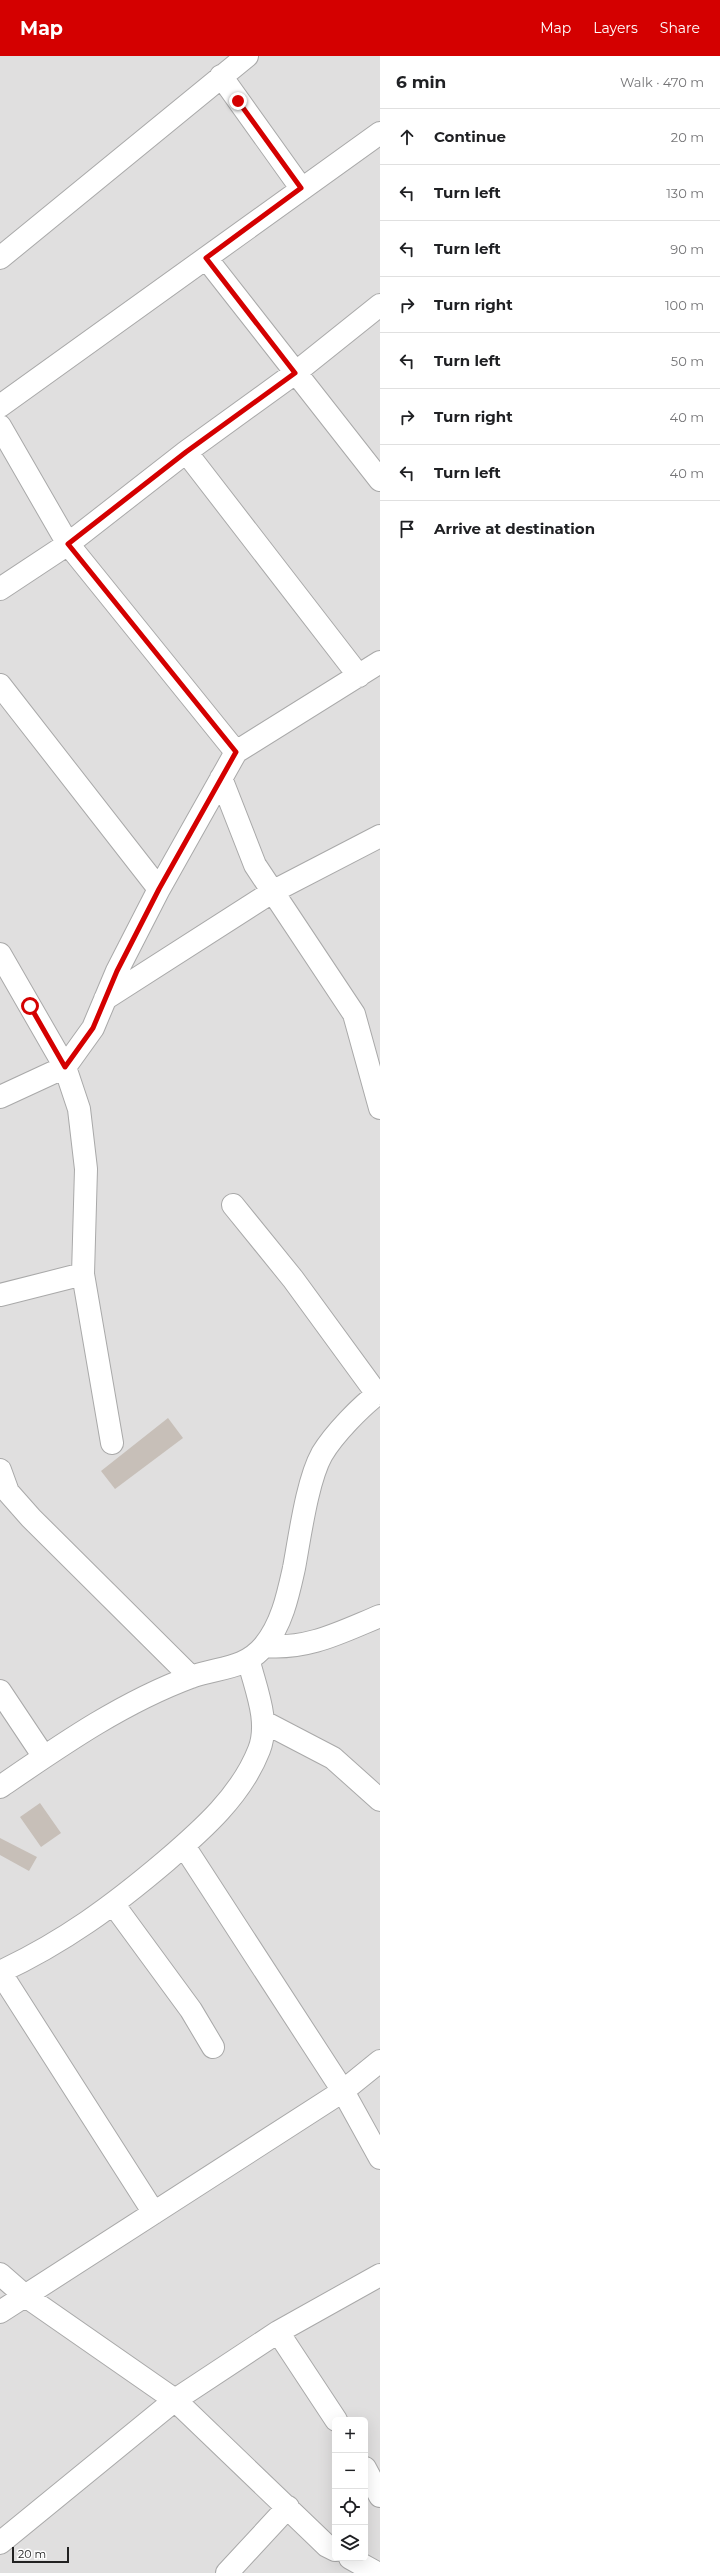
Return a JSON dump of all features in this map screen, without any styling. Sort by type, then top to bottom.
[{"type":"street","points":[[0,258],[246,56]]},
{"type":"street","points":[[220,76],[301,188]]},
{"type":"street","points":[[0,406],[301,188],[380,133]]},
{"type":"street","points":[[206,258],[379,478]]},
{"type":"street","points":[[0,589],[68,544],[186,452],[295,373],[380,305]]},
{"type":"street","points":[[0,426],[68,544],[236,752]]},
{"type":"street","points":[[186,452],[359,676]]},
{"type":"street","points":[[0,1097],[65,1067],[93,1028],[105,999],[159,889],[236,752],[380,662]]},
{"type":"street","points":[[0,685],[159,889]]},
{"type":"street","points":[[221,778],[255,865],[354,1014],[380,1108]]},
{"type":"street","points":[[105,999],[272,892],[380,836]]},
{"type":"street","points":[[0,954],[65,1067],[79,1109],[86,1169],[83,1274],[112,1444]]},
{"type":"street","points":[[0,1788],[76,1735],[143,1698],[191,1677],[249,1662],[264,1646],[286,1605],[311,1487],[322,1454],[341,1429],[378,1393],[233,1205]]},
{"type":"street","points":[[0,1295],[83,1274]]},
{"type":"street","points":[[0,1470],[8,1492],[31,1518],[191,1677]]},
{"type":"street","points":[[264,1646],[283,1648],[309,1644],[380,1616]]},
{"type":"street","points":[[154,2213],[0,1972],[45,1950],[114,1905],[184,1846],[231,1800],[259,1750],[264,1722],[249,1662]]},
{"type":"street","points":[[0,1691],[44,1757]]},
{"type":"street","points":[[264,1722],[333,1758],[380,1800]]},
{"type":"street","points":[[184,1846],[343,2091],[380,2158]]},
{"type":"street","points":[[114,1905],[191,2010],[213,2047]]},
{"type":"street","points":[[0,2312],[24,2295],[343,2091],[380,2061]]},
{"type":"street","points":[[0,2274],[24,2295],[175,2400],[327,2546],[332,2548]]},
{"type":"street","points":[[0,2543],[175,2400],[278,2332],[376,2282]]},
{"type":"street","points":[[278,2332],[334,2417]]},
{"type":"street","points":[[368,2474],[380,2496]]},
{"type":"street","points":[[227,2573],[288,2507]]},
{"type":"street","points":[[355,2561],[377,2573]]},
{"type":"shaded area","points":[[0,56],[380,56],[380,2573],[0,2573]]},
{"type":"building","points":[[168,1418],[183,1438],[115,1489],[101,1471]]},
{"type":"building","points":[[40,1803],[61,1833],[41,1847],[20,1817]]},
{"type":"building","points":[[0,1838],[37,1857],[29,1871],[0,1855]]},
{"type":"route","points":[[30,1006],[65,1067],[93,1028],[117,971],[159,889],[236,752],[212,720],[68,544],[186,452],[295,373],[206,258],[301,188],[238,101]]}]
